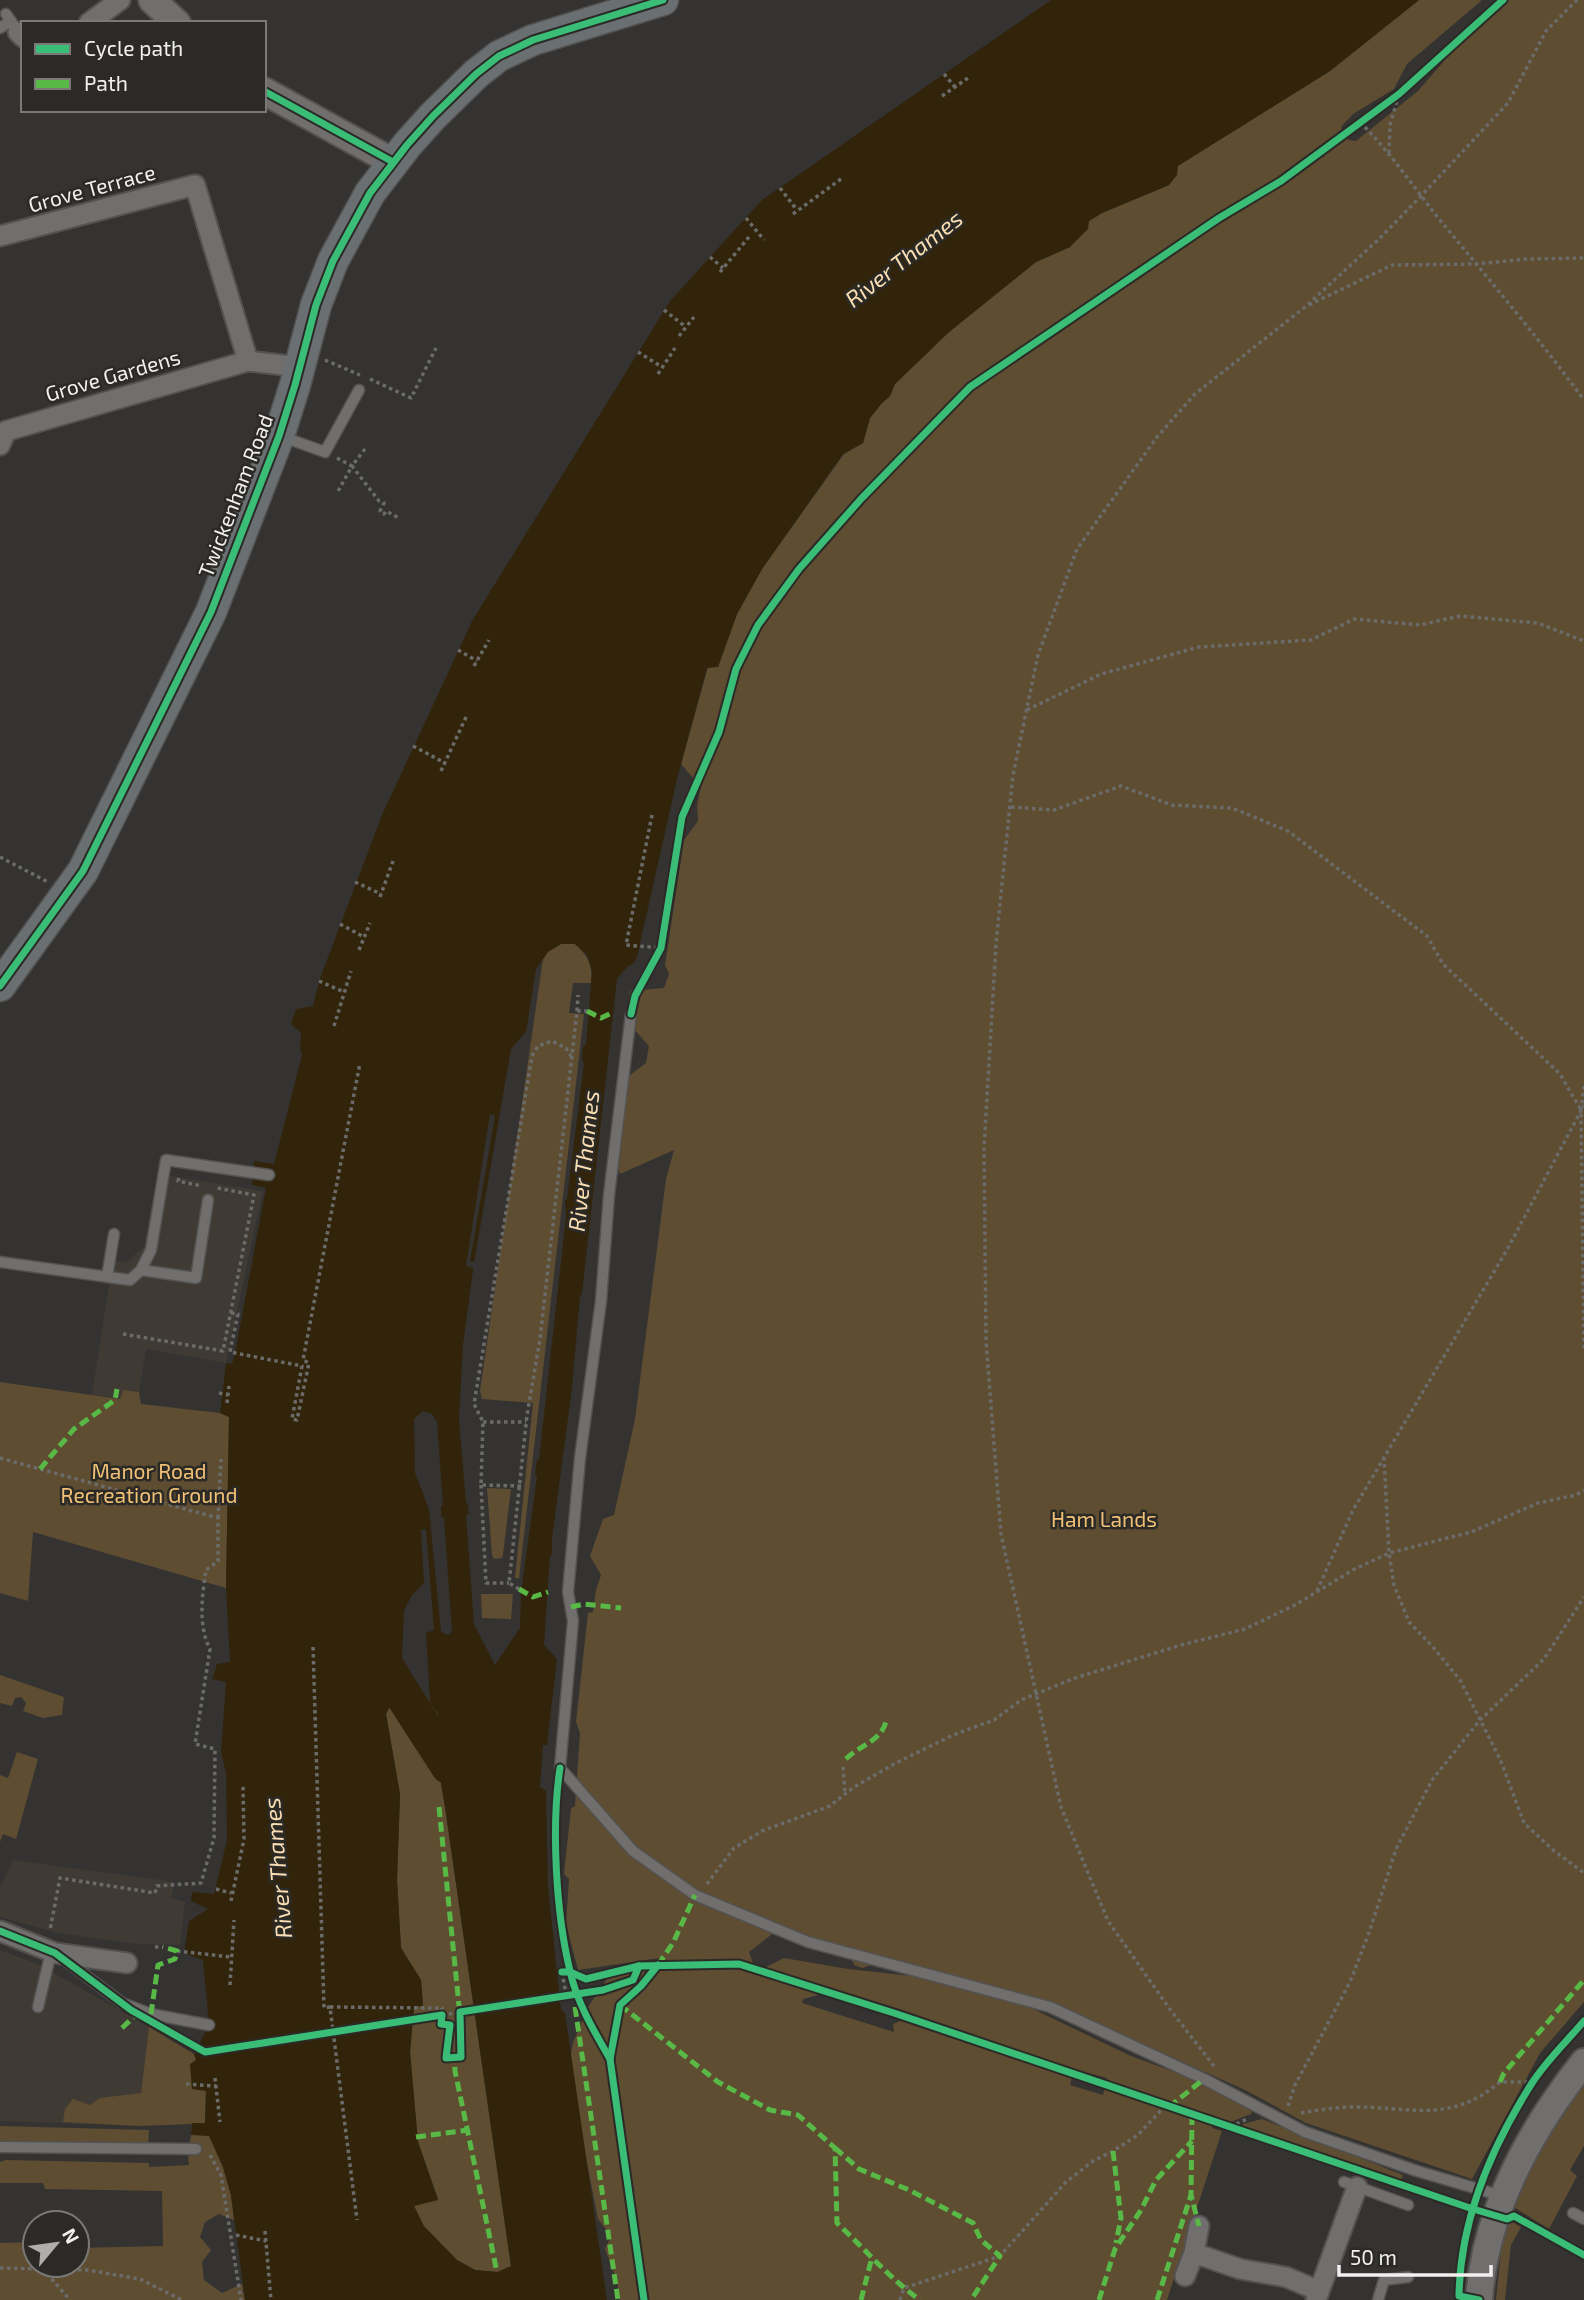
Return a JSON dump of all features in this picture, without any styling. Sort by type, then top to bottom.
[{"type":"main road","name":"Twickenham Road","points":[[0,986],[83,871],[211,612],[279,436],[316,304],[333,261],[370,193],[433,116],[476,74],[499,56],[522,43],[649,3]]},
{"type":"street","points":[[92,21],[120,0]]},
{"type":"street","points":[[152,0],[175,21]]},
{"type":"street","points":[[266,92],[393,162]]},
{"type":"street","name":"Grove Terrace","points":[[0,236],[195,185],[248,361]]},
{"type":"street","name":"Grove Gardens","points":[[2,436],[248,361],[302,361]]},
{"type":"street","points":[[0,1931],[50,1951],[127,1963]]},
{"type":"street","points":[[1479,2300],[1499,2206],[1560,2091],[1584,2062]]},
{"type":"street","points":[[1194,2253],[1240,2269],[1286,2277],[1317,2295],[1350,2185]]},
{"type":"street","points":[[1185,2276],[1194,2253],[1199,2226]]},
{"type":"lane","points":[[279,436],[325,452],[359,390]]},
{"type":"lane","points":[[631,1014],[609,1195],[601,1301],[580,1458],[568,1592],[573,1621],[560,1768],[633,1851],[695,1895],[808,1942],[1050,2007],[1204,2079],[1305,2132],[1417,2171],[1499,2206]]},
{"type":"lane","points":[[0,1262],[130,1280],[141,1270],[151,1250],[166,1160],[269,1175]]},
{"type":"lane","points":[[141,1270],[196,1278],[208,1200]]},
{"type":"lane","points":[[107,1278],[114,1234]]},
{"type":"lane","points":[[38,2007],[50,1951],[122,2003],[151,2014],[209,2025]]},
{"type":"lane","points":[[0,2147],[196,2149]]},
{"type":"lane","points":[[1350,2185],[1408,2205]]},
{"type":"lane","points":[[1573,2213],[1584,2219]]},
{"type":"lane","points":[[1378,2300],[1384,2280],[1408,2277]]},
{"type":"path","points":[[1214,2066],[1108,1921],[1061,1807],[1001,1534],[986,1341],[984,1148],[996,944],[1013,775],[1038,655],[1077,549],[1157,437],[1195,394],[1305,307],[1421,196],[1508,103],[1546,31],[1577,0]]},
{"type":"path","points":[[944,74],[955,87]]},
{"type":"path","points":[[942,96],[968,78]]},
{"type":"path","points":[[1390,101],[1409,86]]},
{"type":"path","points":[[1389,155],[1390,125],[1399,94]]},
{"type":"path","points":[[1350,130],[1370,115]]},
{"type":"path","points":[[1360,122],[1551,354],[1584,400]]},
{"type":"path","points":[[780,188],[795,212],[841,179]]},
{"type":"path","points":[[746,218],[764,240]]},
{"type":"path","points":[[710,257],[722,270],[749,237]]},
{"type":"path","points":[[1305,307],[1392,265],[1584,258]]},
{"type":"path","points":[[664,310],[686,327]]},
{"type":"path","points":[[679,336],[694,317]]},
{"type":"path","points":[[302,361],[333,362],[411,398],[436,348]]},
{"type":"path","points":[[658,374],[675,348]]},
{"type":"path","points":[[638,352],[663,367]]},
{"type":"path","points":[[337,493],[365,449]]},
{"type":"path","points":[[325,452],[352,466],[384,503],[380,511],[400,518]]},
{"type":"path","points":[[1027,710],[1101,674],[1199,647],[1311,640],[1354,619],[1420,625],[1460,616],[1486,618],[1537,623],[1584,641]]},
{"type":"path","points":[[458,650],[475,664],[489,639]]},
{"type":"path","points":[[441,771],[467,715]]},
{"type":"path","points":[[413,746],[445,763]]},
{"type":"path","points":[[1010,807],[1054,810],[1121,786],[1172,805],[1232,808],[1288,831],[1427,936],[1443,964],[1560,1074],[1582,1107]]},
{"type":"path","points":[[652,815],[626,945],[661,948]]},
{"type":"path","points":[[0,857],[66,892]]},
{"type":"path","points":[[355,882],[381,895],[393,861]]},
{"type":"path","points":[[359,950],[370,923]]},
{"type":"path","points":[[340,924],[364,937]]},
{"type":"path","points":[[657,958],[663,937]]},
{"type":"path","points":[[334,1026],[351,971]]},
{"type":"path","points":[[318,981],[344,992]]},
{"type":"path","points":[[509,1583],[526,1422],[540,1339],[579,995]]},
{"type":"path","points":[[577,1011],[587,1012]]},
{"type":"path","points":[[519,1589],[509,1583],[486,1583],[481,1485],[483,1422],[474,1404],[532,1056],[538,1046],[552,1041],[566,1048],[573,1058]]},
{"type":"path","points":[[231,1313],[238,1314],[230,1352],[302,1366],[292,1419],[298,1420],[309,1363],[303,1360],[360,1063]]},
{"type":"path","points":[[1584,1086],[1584,1350]]},
{"type":"path","points":[[1316,1593],[1353,1510],[1508,1248],[1582,1107]]},
{"type":"path","points":[[227,1403],[229,1386]]},
{"type":"path","points":[[219,1393],[228,1395]]},
{"type":"path","points":[[483,1422],[526,1422]]},
{"type":"path","points":[[1384,1457],[1389,1553],[1394,1585],[1409,1622],[1460,1680],[1500,1759],[1524,1823],[1553,1850],[1584,1873]]},
{"type":"path","points":[[0,1458],[218,1518]]},
{"type":"path","points":[[50,1951],[60,1878],[155,1892],[158,1886],[201,1883],[214,1838],[215,1749],[195,1744],[209,1649],[203,1636],[204,1583],[206,1570],[218,1561],[221,1459]]},
{"type":"path","points":[[481,1485],[521,1486]]},
{"type":"path","points":[[695,1895],[713,1877],[734,1848],[762,1831],[830,1806],[896,1763],[953,1735],[994,1720],[1021,1700],[1075,1678],[1181,1645],[1245,1629],[1296,1605],[1353,1570],[1389,1553],[1471,1531],[1498,1522],[1518,1510],[1584,1490]]},
{"type":"path","points":[[1282,2118],[1295,2085],[1350,1982],[1396,1849],[1432,1780],[1480,1720],[1545,1659],[1584,1597]]},
{"type":"path","points":[[313,1647],[324,2008],[442,2008],[441,2024],[450,2025],[446,2058],[461,2057],[460,2012]]},
{"type":"path","points":[[843,1767],[845,1794]]},
{"type":"path","points":[[231,1901],[244,1839],[243,1786]]},
{"type":"path","points":[[216,1889],[231,1893]]},
{"type":"path","points":[[230,1986],[234,1920]]},
{"type":"path","points":[[155,1947],[163,1947]]},
{"type":"path","points":[[177,1951],[231,1957]]},
{"type":"path","points":[[205,2052],[603,1990],[633,1980],[639,1966]]},
{"type":"path","points":[[626,1969],[649,1966]]},
{"type":"path","points":[[566,1995],[562,1972],[570,1972],[583,2006]]},
{"type":"path","points":[[330,2007],[358,2220]]},
{"type":"path","points":[[1527,2092],[1541,2071]]},
{"type":"path","points":[[215,2078],[220,2122]]},
{"type":"path","points":[[1282,2118],[1351,2107],[1450,2109],[1482,2098],[1500,2082],[1533,2082]]},
{"type":"path","points":[[186,2084],[216,2086]]},
{"type":"path","points":[[1152,2102],[1167,2106]]},
{"type":"path","points":[[900,2300],[904,2288],[1000,2256],[1066,2182],[1093,2161],[1138,2135],[1167,2106]]},
{"type":"path","points":[[1217,2123],[1243,2132]]},
{"type":"path","points":[[208,2149],[221,2175],[241,2300]]},
{"type":"path","points":[[265,2231],[271,2300]]},
{"type":"path","points":[[236,2235],[266,2241]]},
{"type":"path","points":[[0,2268],[21,2268]]},
{"type":"path","points":[[91,2271],[140,2279],[182,2300]]},
{"type":"path","points":[[52,2279],[71,2300]]},
{"type":"shaded area","points":[[158,1174],[263,1191],[226,1363],[146,1349],[139,1392],[123,1390],[120,1399],[92,1394],[112,1266],[114,1261],[127,1262],[144,1246]]},
{"type":"shaded area","points":[[13,1860],[175,1882],[171,1898],[185,1902],[180,1945],[137,1944],[58,1933],[0,1917],[0,1887]]},
{"type":"shaded area","points":[[0,1950],[40,1965],[149,2027],[140,2102],[140,2126],[0,2121]]},
{"type":"green space","name":"Ham Lands","points":[[1419,0],[1482,0],[1407,64],[1394,89],[1353,114],[1341,127],[1349,140],[1356,141],[1418,91],[1497,0],[1584,0],[1584,2002],[1540,2053],[1472,2179],[1306,2123],[1245,2090],[1056,2005],[963,1979],[963,1989],[1029,2007],[1131,2056],[1188,2077],[1252,2111],[1251,2114],[1228,2123],[1217,2119],[1212,2128],[1222,2131],[1167,2300],[620,2300],[617,2281],[605,2249],[611,2236],[598,2219],[568,2067],[573,2043],[588,2007],[611,1973],[666,1957],[578,1970],[566,1924],[569,1879],[564,1874],[571,1808],[575,1806],[580,1733],[576,1722],[588,1613],[593,1612],[601,1575],[590,1556],[603,1519],[614,1515],[635,1419],[666,1179],[674,1150],[620,1174],[609,1140],[624,1113],[626,1078],[646,1063],[649,1046],[625,1019],[630,991],[664,988],[669,974],[665,965],[684,840],[698,821],[697,805],[701,787],[681,764],[708,667],[718,667],[737,614],[762,569],[844,454],[863,443],[870,418],[890,396],[895,384],[949,332],[1036,262],[1070,247],[1089,221],[1169,185],[1177,166],[1330,71]],"holes":[[[780,1928],[849,1950],[854,1965],[862,1968],[891,1959],[919,1967],[912,1976],[784,1958],[756,1972],[749,1952]],[[837,1990],[915,2015],[893,2024],[894,2032],[802,2003],[803,1999]],[[1074,2069],[1107,2078],[1103,2095],[1070,2085]]]},
{"type":"green space","points":[[561,944],[575,944],[583,953],[589,961],[591,983],[573,983],[569,1013],[584,1014],[519,1578],[515,1578],[533,1403],[482,1399],[480,1391],[543,959],[547,952]]},
{"type":"green space","name":"Manor Road Recreation Ground","points":[[0,1382],[120,1399],[123,1390],[139,1392],[141,1404],[220,1413],[229,1417],[226,1588],[33,1532],[28,1601],[0,1593]]},
{"type":"green space","points":[[487,1488],[511,1489],[502,1558],[494,1559],[492,1555]]},
{"type":"green space","points":[[481,1594],[513,1594],[511,1619],[482,1618]]},
{"type":"green space","points":[[0,1675],[64,1697],[62,1715],[43,1718],[23,1711],[26,1703],[21,1697],[15,1698],[12,1706],[0,1703]]},
{"type":"green space","points":[[419,1686],[439,1716],[413,1731],[439,1771],[445,1807],[511,2266],[497,2272],[475,2270],[457,2260],[423,2226],[414,2206],[438,2199],[418,2142],[410,2052],[414,2006],[423,2006],[421,1980],[401,1948],[397,1880],[400,1794],[386,1714],[390,1706]]},
{"type":"green space","points":[[17,1752],[38,1759],[16,1839],[3,1834],[0,1842],[0,1775],[8,1778]]},
{"type":"green space","points":[[149,2027],[194,2054],[206,2091],[205,2124],[223,2167],[231,2195],[234,2220],[219,2214],[205,2222],[200,2237],[211,2250],[202,2262],[204,2280],[222,2293],[242,2284],[245,2300],[0,2300],[0,2243],[21,2242],[21,2279],[91,2279],[91,2248],[163,2246],[162,2191],[45,2189],[43,2183],[0,2183],[0,2162],[6,2160],[149,2163],[149,2167],[189,2165],[192,2124],[140,2126],[63,2122],[65,2109],[73,2099],[90,2105],[100,2098],[141,2093]]},
{"type":"green space","points":[[1584,2085],[1584,2146],[1570,2170],[1577,2176],[1549,2229],[1515,2208],[1527,2174],[1543,2143]]},
{"type":"green space","points":[[1262,2119],[1403,2175],[1401,2182],[1241,2127]]},
{"type":"green space","points":[[0,2126],[149,2130],[148,2147],[0,2145]]},
{"type":"green space","points":[[1509,2220],[1521,2227],[1511,2245],[1505,2300],[1496,2300],[1502,2241]]},
{"type":"water","points":[[1051,0],[1419,0],[1330,71],[1178,166],[1177,175],[1169,185],[1089,221],[1088,229],[1070,247],[1036,262],[949,332],[895,384],[890,396],[870,418],[863,443],[843,454],[762,569],[737,614],[718,667],[707,668],[677,779],[637,957],[617,979],[580,1296],[572,1388],[550,1556],[544,1645],[557,1659],[547,1745],[543,1745],[540,1787],[546,1791],[548,1887],[561,2009],[565,2013],[607,2300],[245,2300],[231,2195],[223,2167],[209,2136],[191,2135],[192,2123],[205,2123],[206,2091],[192,2089],[190,2064],[196,2060],[194,2054],[209,2025],[203,1960],[184,1953],[189,1921],[208,1909],[191,1901],[192,1892],[214,1894],[227,1840],[226,1773],[221,1752],[226,1682],[212,1679],[217,1664],[230,1662],[226,1588],[229,1417],[220,1413],[226,1363],[232,1364],[235,1353],[266,1188],[252,1185],[254,1161],[274,1164],[302,1055],[301,1033],[291,1024],[296,1009],[313,1006],[319,981],[382,815],[472,621],[670,301],[762,200]],"holes":[[[561,944],[575,944],[587,955],[592,971],[586,1045],[583,1046],[584,1063],[565,1200],[566,1216],[521,1593],[520,1628],[495,1665],[474,1624],[466,1515],[469,1514],[459,1419],[463,1345],[474,1263],[511,1049],[526,1032],[536,969],[548,952]],[[423,1411],[432,1414],[437,1422],[443,1505],[441,1517],[444,1518],[452,1632],[448,1635],[441,1632],[429,1509],[415,1473],[414,1419]],[[426,1529],[434,1630],[426,1633],[430,1702],[439,1715],[413,1731],[439,1771],[445,1807],[511,2266],[498,2272],[475,2270],[457,2260],[424,2226],[414,2206],[438,2200],[418,2142],[410,2052],[414,2007],[423,2006],[421,1980],[401,1948],[397,1880],[400,1794],[386,1714],[390,1706],[419,1686],[402,1658],[404,1611],[412,1595],[424,1583],[421,1530]]]},
{"type":"pier","points":[[490,1114],[495,1116],[470,1261],[478,1263],[477,1268],[474,1268],[466,1266]]},
{"type":"waterway","name":"River Thames","points":[[376,1653],[449,1766]]},
{"type":"marked path","points":[[587,1011],[601,1018],[614,1012]]},
{"type":"marked path","points":[[40,1469],[74,1429],[115,1400],[117,1389]]},
{"type":"marked path","points":[[519,1589],[533,1597],[548,1592]]},
{"type":"marked path","points":[[571,1607],[584,1604],[621,1608]]},
{"type":"marked path","points":[[846,1759],[874,1739],[886,1722]]},
{"type":"marked path","points":[[439,1807],[459,2006]]},
{"type":"marked path","points":[[658,1965],[673,1943],[695,1895]]},
{"type":"marked path","points":[[151,2014],[158,1965],[175,1959],[177,1951],[163,1947]]},
{"type":"marked path","points":[[1500,2082],[1504,2073],[1584,1980]]},
{"type":"marked path","points":[[620,2005],[718,2082],[770,2110],[798,2115],[835,2148],[837,2223],[887,2273],[920,2300]]},
{"type":"marked path","points":[[575,2007],[618,2300]]},
{"type":"marked path","points":[[122,2028],[138,2013]]},
{"type":"marked path","points":[[454,2052],[455,2071],[497,2272]]},
{"type":"marked path","points":[[1169,2107],[1204,2079]]},
{"type":"marked path","points":[[1192,2115],[1191,2195],[1199,2226]]},
{"type":"marked path","points":[[416,2137],[468,2130]]},
{"type":"marked path","points":[[1099,2300],[1115,2249],[1141,2210],[1156,2180],[1192,2141]]},
{"type":"marked path","points":[[835,2148],[859,2169],[909,2190],[973,2223],[981,2240],[1000,2256],[971,2300]]},
{"type":"marked path","points":[[1113,2151],[1121,2218],[1116,2243]]},
{"type":"marked path","points":[[1157,2300],[1191,2195]]},
{"type":"marked path","points":[[861,2300],[872,2257]]},
{"type":"cycle path","points":[[0,986],[83,871],[211,612],[279,436],[316,305],[333,261],[370,193],[433,116],[476,74],[499,56],[533,40],[663,0]]},
{"type":"cycle path","points":[[631,1014],[635,996],[661,948],[682,817],[719,732],[736,669],[758,625],[799,569],[861,499],[970,387],[1219,218],[1281,181],[1399,94],[1503,0]]},
{"type":"cycle path","points":[[266,92],[393,162]]},
{"type":"cycle path","points":[[560,1768],[556,1816],[556,1870],[565,1948],[577,1994],[610,2059]]},
{"type":"cycle path","points":[[0,1931],[55,1953],[131,2010],[205,2052],[442,2015],[441,2024],[450,2025],[446,2058],[461,2057],[460,2012],[603,1990],[633,1980],[639,1966]]},
{"type":"cycle path","points":[[562,1972],[570,1972],[586,1979],[639,1966],[739,1964],[897,2014],[1473,2209],[1507,2219],[1514,2216],[1584,2255]]},
{"type":"cycle path","points":[[644,2300],[610,2059],[620,2005],[641,1986],[658,1965]]},
{"type":"cycle path","points":[[1479,2300],[1459,2296],[1465,2240],[1481,2185],[1504,2132],[1532,2083],[1584,2021]]}]
